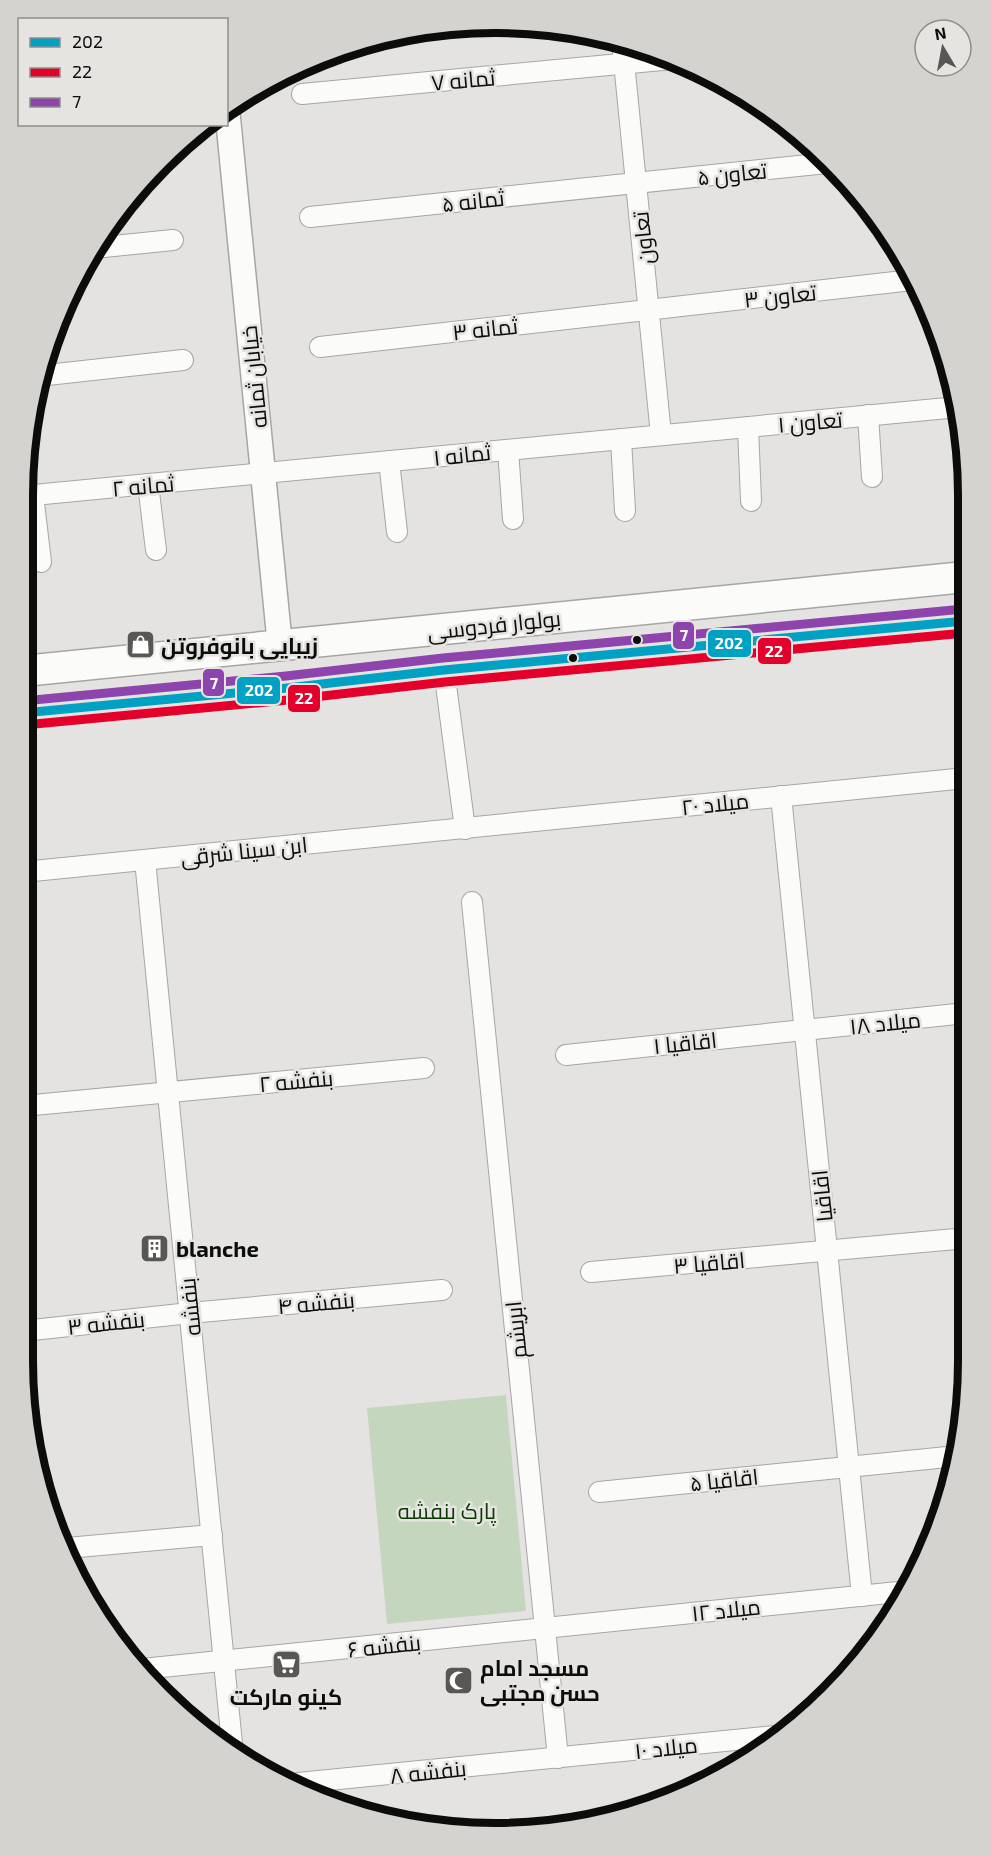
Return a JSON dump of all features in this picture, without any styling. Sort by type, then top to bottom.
[{"type":"main road","name":"بولوار فردوسی","points":[[33,670],[958,578]]},
{"type":"main road","name":"بولوار فردوسی","points":[[33,712],[276,689],[444,670],[958,622]]},
{"type":"street","name":"تعاون","points":[[623,51],[662,435]]},
{"type":"street","name":"ثمانه ۷","points":[[302,94],[653,61]]},
{"type":"street","name":"خیابان ثمانه","points":[[228,119],[280,646]]},
{"type":"street","name":"تعاون ۵","points":[[636,183],[818,164]]},
{"type":"street","name":"ثمانه ۵","points":[[310,217],[636,183]]},
{"type":"street","points":[[106,247],[173,240]]},
{"type":"street","name":"تعاون ۳","points":[[649,310],[905,281]]},
{"type":"street","name":"ثمانه ۳","points":[[320,347],[649,310]]},
{"type":"street","points":[[49,375],[183,360]]},
{"type":"street","name":"تعاون ۱","points":[[662,435],[949,408]]},
{"type":"street","points":[[868,416],[872,477]]},
{"type":"street","points":[[748,427],[751,501]]},
{"type":"street","name":"ثمانه ۱","points":[[263,473],[662,435]]},
{"type":"street","points":[[621,439],[625,512]]},
{"type":"street","points":[[508,450],[513,519]]},
{"type":"street","points":[[389,461],[397,532]]},
{"type":"street","name":"ثمانه ۲","points":[[33,495],[263,473]]},
{"type":"street","points":[[148,484],[156,550]]},
{"type":"street","points":[[33,521],[41,562]]},
{"type":"street","points":[[444,670],[465,828]]},
{"type":"street","name":"میلاد ۲۰","points":[[465,828],[958,779]]},
{"type":"street","name":"اقاقیا","points":[[781,796],[862,1596]]},
{"type":"street","name":"ابن سینا شرقی","points":[[33,871],[465,828]]},
{"type":"street","name":"بنفشه","points":[[145,860],[232,1740]]},
{"type":"street","name":"ابریشم","points":[[472,902],[558,1758]]},
{"type":"street","name":"میلاد ۱۸","points":[[804,1030],[958,1014]]},
{"type":"street","name":"اقاقیا ۱","points":[[566,1055],[804,1030]]},
{"type":"street","name":"بنفشه ۲","points":[[33,1105],[424,1068]]},
{"type":"street","name":"اقاقیا ۳","points":[[591,1272],[958,1239]]},
{"type":"street","name":"بنفشه ۴","points":[[190,1313],[442,1290]]},
{"type":"street","name":"بنفشه ۳","points":[[33,1330],[190,1313]]},
{"type":"street","name":"اقاقیا ۵","points":[[599,1492],[948,1457]]},
{"type":"street","points":[[73,1547],[212,1535]]},
{"type":"street","name":"میلاد ۱۲","points":[[545,1628],[896,1592]]},
{"type":"street","name":"بنفشه ۶","points":[[151,1668],[545,1628]]},
{"type":"street","name":"میلاد ۱۰","points":[[558,1758],[763,1737]]},
{"type":"street","name":"بنفشه ۸","points":[[308,1783],[558,1758]]},
{"type":"green space","name":"پارک بنفشه","points":[[506,1395],[526,1611],[387,1624],[367,1408]]},
{"type":"transit line","name":"7","points":[[33,700],[286,676],[443,658],[958,610]]},
{"type":"transit line","name":"202","points":[[33,712],[287,688],[444,670],[958,622]]},
{"type":"transit line","name":"22","points":[[33,724],[288,700],[445,682],[958,634]]},
{"type":"place","name":"زیبایی بانوفروتن","points":[[140,645]]},
{"type":"place","name":"blanche","points":[[155,1248]]},
{"type":"place","name":"کینو مارکت","points":[[286,1664]]},
{"type":"place","name":"مسجد امام حسن مجتبی","points":[[459,1680]]}]
